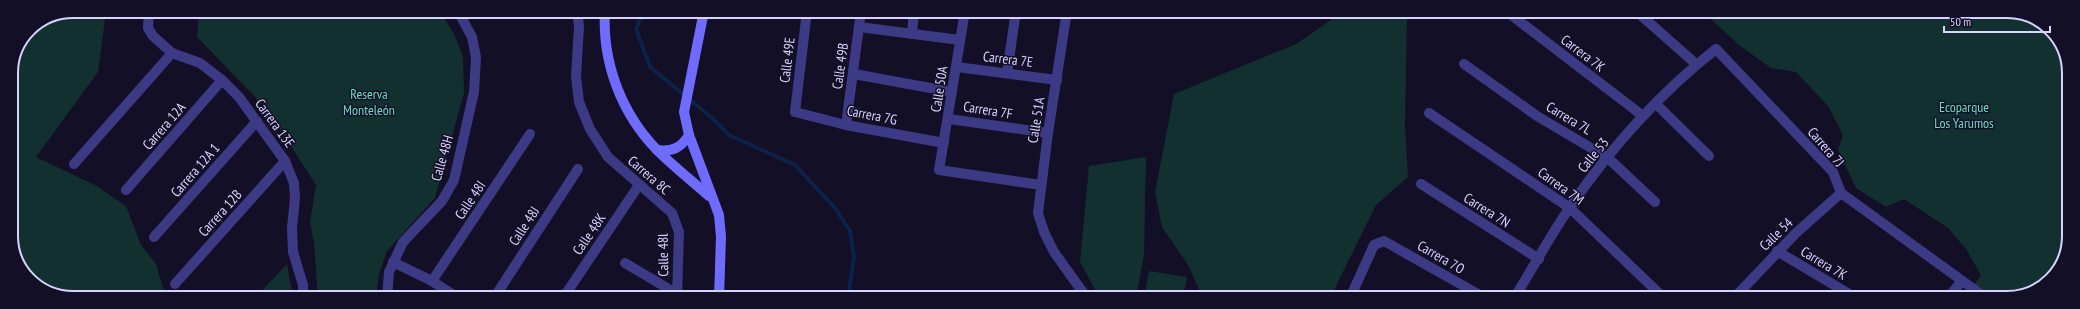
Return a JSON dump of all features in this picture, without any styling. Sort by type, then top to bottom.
[{"type":"main road","points":[[604,18],[606,50],[616,86],[633,120],[657,150],[711,197]]},
{"type":"main road","points":[[703,18],[684,112],[689,135],[719,215],[721,237],[719,291]]},
{"type":"main road","points":[[657,150],[666,151],[676,149],[684,143],[689,135]]},
{"type":"street","name":"Carrera 13E","points":[[149,18],[148,28],[152,36],[172,53],[200,64],[222,80],[239,97],[285,161],[294,183],[295,198],[292,228],[293,252],[303,291]]},
{"type":"street","name":"Calle 48H","points":[[388,291],[389,272],[403,242],[442,201],[454,180],[474,92],[476,57],[472,37],[462,18]]},
{"type":"street","name":"Carrera 8C","points":[[577,18],[579,26],[576,77],[579,102],[590,129],[608,157],[639,186],[672,213]]},
{"type":"street","name":"Calle 49E","points":[[795,112],[806,18]]},
{"type":"street","name":"Calle 49B","points":[[846,125],[854,74],[860,18]]},
{"type":"street","points":[[912,33],[913,18]]},
{"type":"street","name":"Calle 50A","points":[[964,18],[940,170],[1041,185]]},
{"type":"street","points":[[1007,73],[1015,18]]},
{"type":"street","name":"Calle 51A","points":[[1066,18],[1048,134],[1038,213],[1044,232],[1054,252],[1082,291]]},
{"type":"street","name":"Carrera 7K","points":[[1515,18],[1644,116]]},
{"type":"street","points":[[1644,18],[1696,64]]},
{"type":"street","points":[[859,27],[960,40]]},
{"type":"street","name":"Calle 53","points":[[1518,291],[1570,208],[1608,158],[1644,116],[1696,64],[1716,49]]},
{"type":"street","name":"Carrera 7J","points":[[1716,49],[1833,172],[1841,193]]},
{"type":"street","points":[[74,164],[172,53]]},
{"type":"street","name":"Carrera 7L","points":[[1464,64],[1537,116],[1608,158],[1655,202]]},
{"type":"street","name":"Carrera 7E","points":[[956,67],[1057,80]]},
{"type":"street","points":[[854,74],[952,92]]},
{"type":"street","name":"Carrera 12A","points":[[126,190],[222,80]]},
{"type":"street","points":[[1656,104],[1708,156]]},
{"type":"street","name":"Carrera 7G","points":[[795,112],[846,125],[944,143]]},
{"type":"street","name":"Carrera 7M","points":[[1429,113],[1570,208],[1657,291]]},
{"type":"street","name":"Carrera 7F","points":[[949,118],[1048,134]]},
{"type":"street","name":"Carrera 12A 1","points":[[154,237],[257,121]]},
{"type":"street","name":"Calle 48I","points":[[432,281],[530,134]]},
{"type":"street","name":"Carrera 12B","points":[[175,284],[285,161]]},
{"type":"street","name":"Calle 48J","points":[[499,291],[578,169]]},
{"type":"street","name":"Carrera 7N","points":[[1421,184],[1539,259]]},
{"type":"street","name":"Calle 48K","points":[[568,291],[639,186]]},
{"type":"street","points":[[1841,193],[1975,291]]},
{"type":"street","name":"Calle 54","points":[[1741,291],[1778,251],[1841,193]]},
{"type":"street","name":"Calle 48l","points":[[672,213],[679,232],[677,291]]},
{"type":"street","name":"Carrera 7O","points":[[1353,291],[1374,245],[1384,240],[1473,291]]},
{"type":"street","name":"Carrera 7K","points":[[1778,251],[1844,291]]},
{"type":"street","points":[[393,262],[432,281],[447,291]]},
{"type":"street","points":[[625,263],[669,291]]},
{"type":"street","points":[[1954,291],[1961,282]]},
{"type":"green space","points":[[73,18],[105,18],[98,72],[36,157],[95,185],[126,206],[141,245],[156,264],[164,291],[65,291],[42,282],[29,270],[25,264],[19,247],[18,236],[19,62],[27,42],[42,27],[52,22]]},
{"type":"green space","name":"Reserva Monteleón","points":[[198,18],[444,18],[454,34],[463,56],[464,93],[435,198],[387,251],[379,274],[377,291],[317,291],[314,243],[310,222],[316,185],[267,109],[197,37]]},
{"type":"green space","points":[[1334,18],[1407,18],[1405,123],[1408,177],[1376,205],[1333,291],[1200,291],[1188,265],[1162,227],[1155,192],[1174,94],[1296,44]]},
{"type":"green space","name":"Ecoparque Los Yarumos","points":[[1710,18],[2015,18],[2038,27],[2051,39],[2055,45],[2061,62],[2062,73],[2062,244],[2051,270],[2035,284],[2015,291],[1970,291],[1981,275],[1966,249],[1948,228],[1904,199],[1886,207],[1856,188],[1838,150],[1843,135],[1828,106],[1796,72],[1771,68],[1739,45]]},
{"type":"green space","points":[[1146,157],[1144,255],[1137,291],[1096,291],[1080,262],[1089,166]]},
{"type":"green space","points":[[287,264],[292,291],[262,291]]},
{"type":"green space","points":[[1149,271],[1187,277],[1184,291],[1145,291]]},
{"type":"waterway","points":[[641,18],[636,29],[650,67],[711,117],[729,135],[795,165],[835,208],[850,231],[854,257],[849,291]]}]
